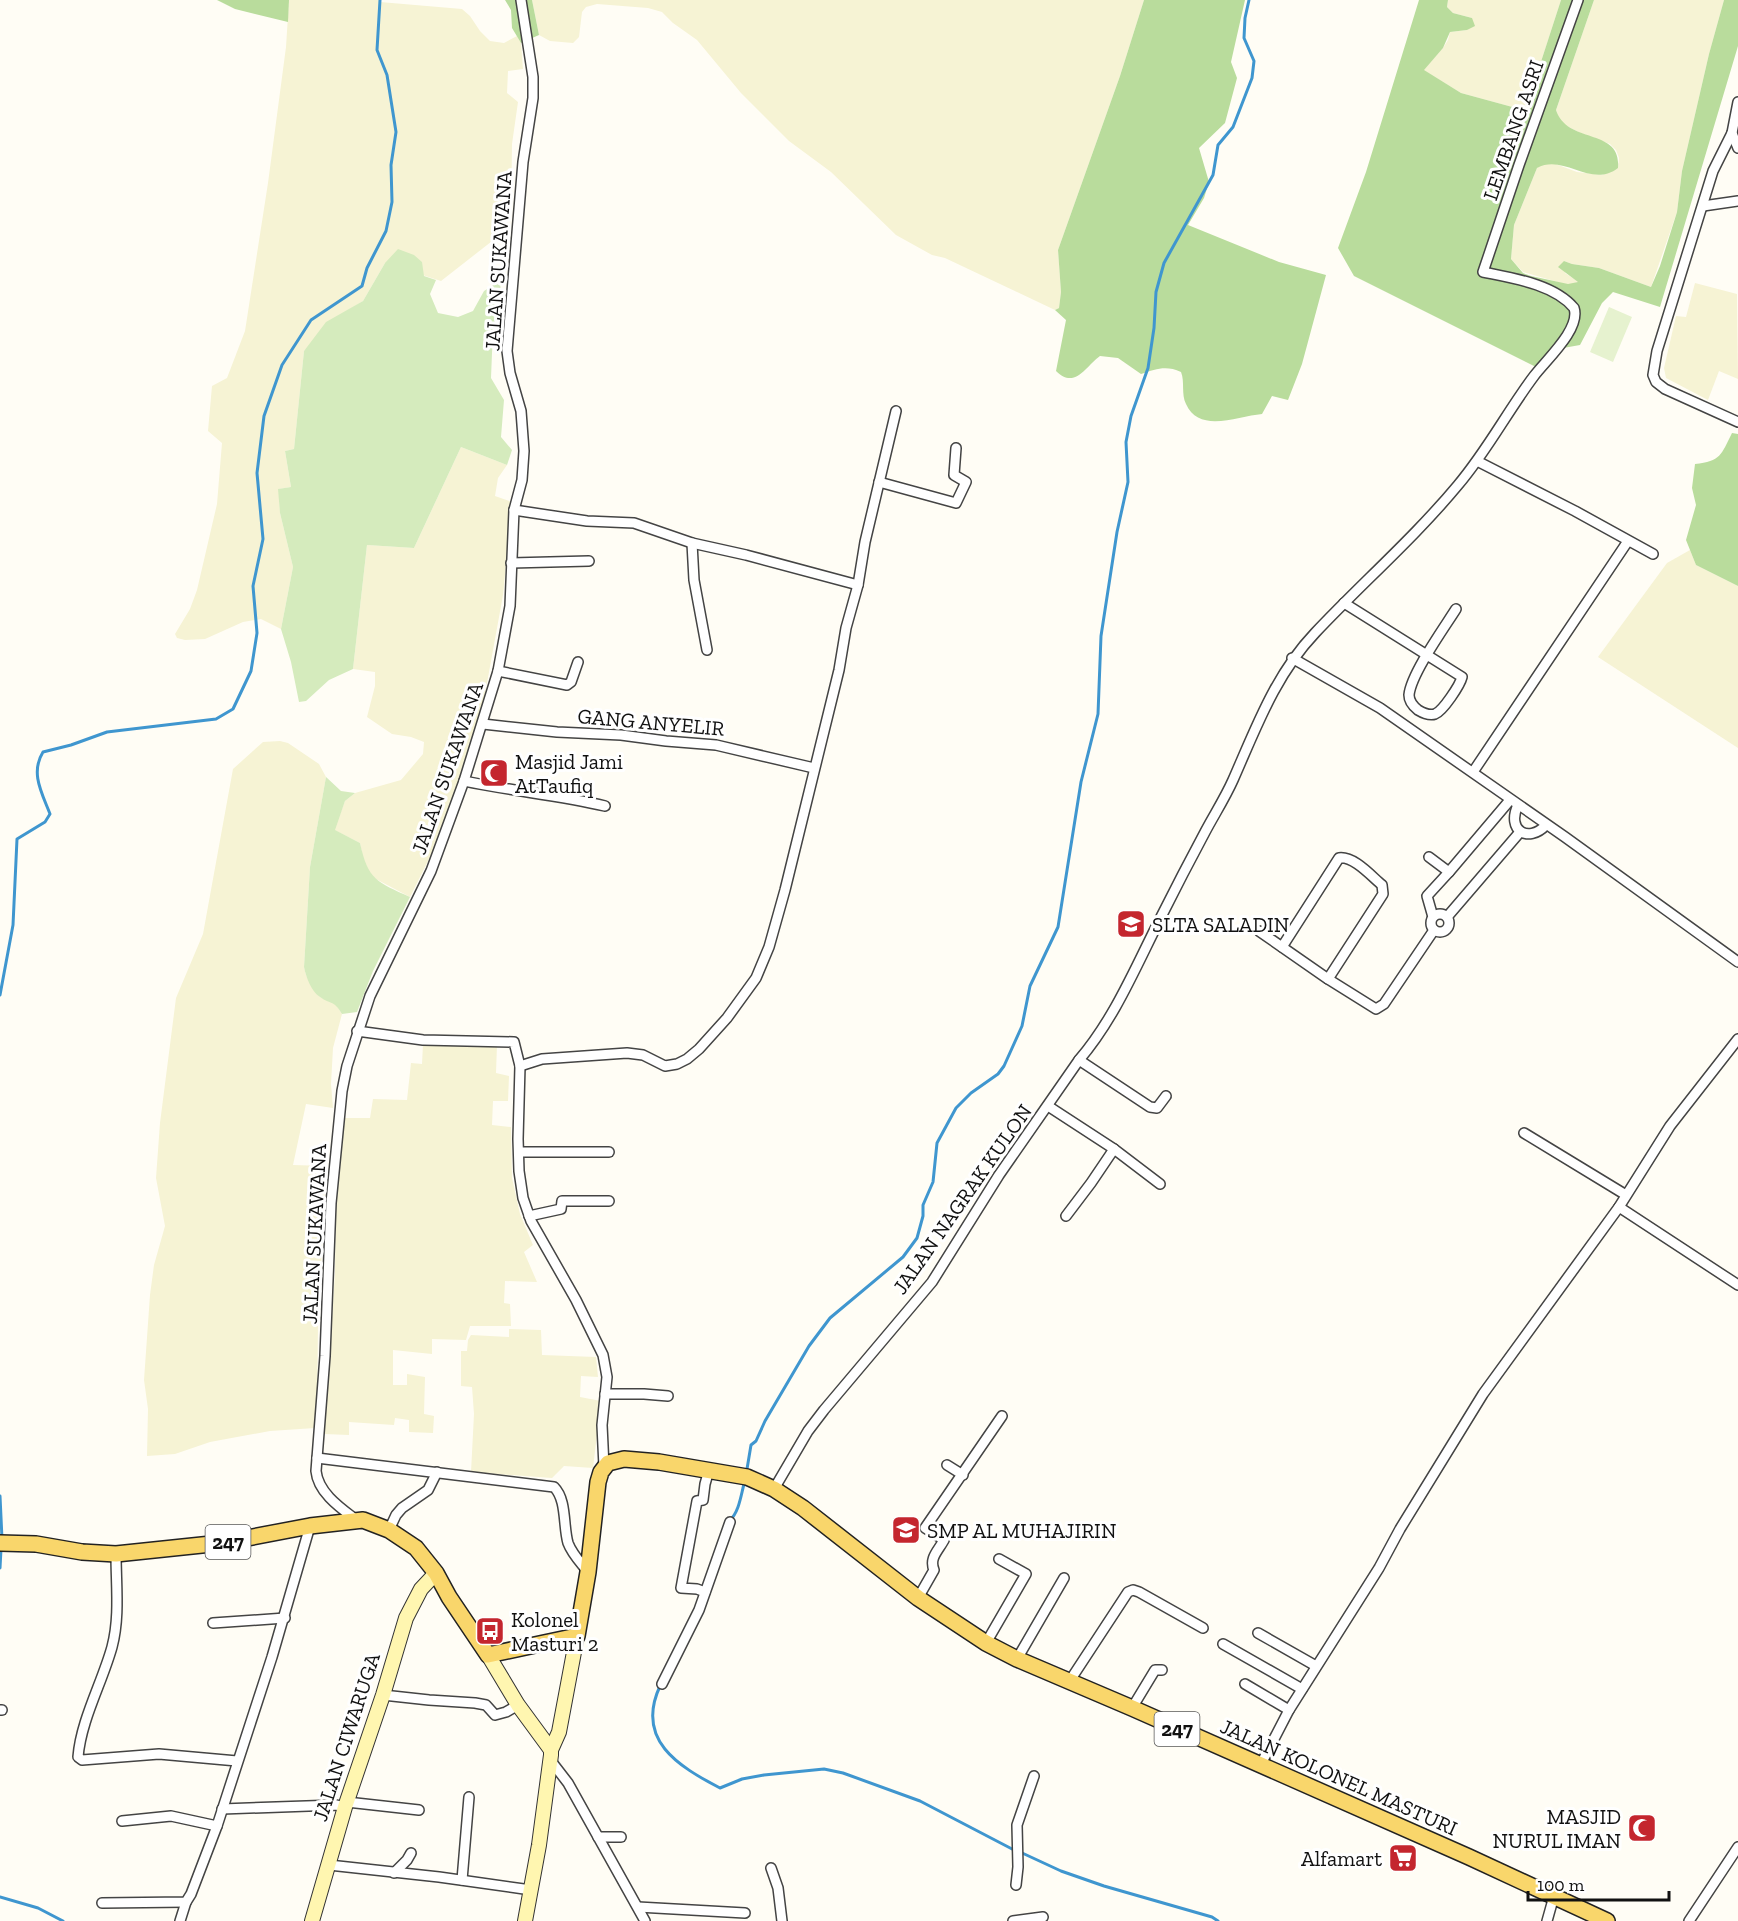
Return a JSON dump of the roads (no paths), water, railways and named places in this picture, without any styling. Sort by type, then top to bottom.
[{"type":"main road","name":"JALAN KOLONEL MASTURI","points":[[604,1467],[611,1461],[624,1459],[659,1462],[747,1477],[774,1489],[824,1523],[918,1598],[986,1643],[1017,1659],[1132,1708],[1607,1921]]},
{"type":"main road","points":[[525,1921],[551,1755],[559,1732],[588,1572],[598,1482],[604,1467]]},
{"type":"main road","name":"247","points":[[0,1543],[36,1544],[82,1552],[116,1554],[221,1543],[310,1526],[355,1519],[363,1520],[389,1530],[416,1548],[436,1573],[488,1655]]},
{"type":"main road","name":"JALAN CIWARUGA","points":[[312,1921],[346,1805],[412,1604],[421,1589],[436,1573]]},
{"type":"main road","points":[[551,1755],[488,1655],[577,1636]]},
{"type":"street","name":"JALAN SUKAWANA","points":[[355,1519],[320,1486],[317,1476],[325,1356],[331,1203],[342,1091],[357,1031],[384,965],[431,871],[464,781],[498,671],[510,606],[514,510],[522,480],[524,451],[522,411],[510,374],[507,351],[523,162],[533,87],[521,0]]},
{"type":"street","name":"LEMBANG ASRI","points":[[1483,272],[1578,0]]},
{"type":"street","points":[[1738,102],[1732,133],[1713,171],[1662,335],[1653,375],[1656,382],[1665,389],[1738,422]]},
{"type":"street","points":[[1732,133],[1738,148]]},
{"type":"street","points":[[1703,206],[1738,201]]},
{"type":"street","name":"JALAN NAGRAK KULON","points":[[774,1489],[808,1431],[824,1410],[932,1282],[999,1175],[1090,1047],[1117,1004],[1232,783],[1272,694],[1292,658],[1434,513],[1478,461],[1534,376],[1562,342],[1573,324],[1575,312],[1571,304],[1554,292],[1483,272]]},
{"type":"street","points":[[520,1066],[542,1059],[627,1053],[638,1054],[671,1066],[683,1062],[699,1049],[727,1018],[763,966],[786,890],[858,585],[865,542],[896,411]]},
{"type":"street","points":[[879,482],[957,503],[966,482],[954,475],[957,448]]},
{"type":"street","points":[[1478,461],[1653,554]]},
{"type":"street","points":[[514,510],[577,520],[634,523],[692,543],[738,552],[858,585]]},
{"type":"street","points":[[1473,772],[1629,541]]},
{"type":"street","points":[[692,543],[694,580],[707,650]]},
{"type":"street","points":[[511,563],[589,561]]},
{"type":"street","points":[[1344,603],[1428,654],[1463,678],[1439,712],[1431,715],[1415,708],[1409,698],[1413,680],[1428,654],[1456,609]]},
{"type":"street","points":[[1292,658],[1380,708],[1738,962]]},
{"type":"street","points":[[498,671],[567,685],[571,682],[578,662]]},
{"type":"street","name":"GANG ANYELIR","points":[[483,724],[716,745],[814,768]]},
{"type":"street","points":[[464,781],[542,796],[572,798],[605,806]]},
{"type":"street","points":[[1514,803],[1515,825],[1520,832],[1529,834],[1540,831],[1546,825]]},
{"type":"street","points":[[1434,930],[1427,896],[1514,803]]},
{"type":"street","points":[[1447,917],[1520,832]]},
{"type":"street","points":[[1429,857],[1449,872]]},
{"type":"street","points":[[1282,947],[1339,858],[1346,858],[1359,866],[1382,885],[1383,894],[1328,980]]},
{"type":"street","points":[[1433,917],[1441,914],[1447,917],[1449,923],[1442,931],[1434,930]]},
{"type":"street","points":[[1259,931],[1372,1008],[1380,1008],[1434,930]]},
{"type":"street","points":[[357,1031],[423,1040],[512,1041],[514,1043],[520,1066],[519,1152],[523,1197],[529,1216],[576,1300],[603,1355],[607,1377],[602,1447],[604,1467]]},
{"type":"street","points":[[1260,1766],[1289,1710],[1380,1568],[1400,1529],[1483,1394],[1619,1207],[1670,1126],[1734,1052],[1738,1039]]},
{"type":"street","points":[[1079,1060],[1150,1107],[1157,1108],[1166,1096]]},
{"type":"street","points":[[1048,1106],[1114,1149],[1160,1184]]},
{"type":"street","points":[[1524,1133],[1626,1196]]},
{"type":"street","points":[[1066,1216],[1114,1149]]},
{"type":"street","points":[[519,1152],[609,1152]]},
{"type":"street","points":[[529,1216],[561,1209],[562,1201],[609,1201]]},
{"type":"street","points":[[1619,1207],[1738,1285]]},
{"type":"street","points":[[605,1394],[668,1396]]},
{"type":"street","points":[[918,1598],[934,1570],[933,1556],[944,1540],[925,1528],[1002,1416]]},
{"type":"street","points":[[317,1458],[556,1488],[565,1519],[568,1542],[588,1572]]},
{"type":"street","points":[[947,1465],[963,1475]]},
{"type":"street","points":[[704,1592],[681,1588],[697,1501],[703,1500],[709,1470]]},
{"type":"street","points":[[389,1530],[402,1508],[428,1490],[437,1472]]},
{"type":"street","points":[[662,1684],[699,1610],[730,1522]]},
{"type":"street","points":[[180,1921],[217,1826],[285,1618],[310,1526]]},
{"type":"street","points":[[116,1554],[114,1638],[82,1737],[78,1757],[82,1760],[159,1754],[237,1761]]},
{"type":"street","points":[[986,1643],[1026,1574],[999,1559]]},
{"type":"street","points":[[1017,1659],[1064,1578]]},
{"type":"street","points":[[1069,1682],[1128,1592],[1133,1590],[1139,1592],[1203,1628]]},
{"type":"street","points":[[213,1623],[285,1618]]},
{"type":"street","points":[[1258,1633],[1316,1666]]},
{"type":"street","points":[[1223,1644],[1302,1689]]},
{"type":"street","points":[[1132,1708],[1155,1670],[1162,1671]]},
{"type":"street","points":[[1245,1684],[1289,1710]]},
{"type":"street","points":[[383,1695],[475,1703],[486,1705],[495,1715],[506,1712],[518,1704]]},
{"type":"street","points":[[551,1755],[645,1921]]},
{"type":"street","points":[[1016,1885],[1017,1825],[1034,1776]]},
{"type":"street","points":[[462,1880],[469,1797]]},
{"type":"street","points":[[222,1809],[346,1805],[419,1810]]},
{"type":"street","points":[[122,1821],[171,1816],[217,1826]]},
{"type":"street","points":[[598,1837],[621,1837]]},
{"type":"street","points":[[1689,1921],[1738,1847]]},
{"type":"street","points":[[394,1873],[411,1853]]},
{"type":"street","points":[[329,1865],[531,1890]]},
{"type":"street","points":[[771,1868],[778,1888],[782,1921]]},
{"type":"street","points":[[1547,1921],[1554,1896]]},
{"type":"street","points":[[102,1903],[186,1902]]},
{"type":"street","points":[[638,1907],[745,1913]]},
{"type":"street","points":[[1013,1921],[1043,1917]]},
{"type":"waterway","points":[[0,995],[13,925],[17,839],[45,822],[50,814],[37,775],[39,760],[43,752],[107,732],[216,719],[233,709],[251,671],[257,633],[253,586],[263,539],[257,473],[264,416],[282,365],[311,320],[362,286],[367,268],[386,231],[392,202],[391,165],[396,132],[387,75],[377,50],[380,0]]},
{"type":"waterway","points":[[747,1469],[751,1445],[756,1441],[765,1421],[809,1346],[830,1318],[903,1257],[917,1238],[923,1216],[923,1205],[933,1182],[937,1143],[956,1108],[971,1093],[998,1074],[1004,1066],[1022,1026],[1030,986],[1058,927],[1081,782],[1098,714],[1101,636],[1117,532],[1128,482],[1126,442],[1131,416],[1148,368],[1156,292],[1164,263],[1213,175],[1218,145],[1233,127],[1252,78],[1254,61],[1244,38],[1249,0]]},
{"type":"waterway","points":[[730,1520],[738,1508],[744,1484]]},
{"type":"waterway","points":[[0,1496],[2,1539]]},
{"type":"waterway","points":[[0,1568],[1,1549]]},
{"type":"waterway","points":[[660,1686],[654,1705],[653,1722],[657,1736],[676,1760],[704,1780],[720,1788],[742,1779],[764,1775],[824,1769],[843,1773],[920,1801],[1014,1850]]},
{"type":"waterway","points":[[1020,1852],[1061,1871],[1104,1886],[1212,1917],[1218,1921]]},
{"type":"waterway","points":[[0,1897],[38,1908],[63,1921]]},
{"type":"place","name":"Masjid Jami AtTaufiq","points":[[494,773]]},
{"type":"place","name":"SLTA SALADIN","points":[[1131,924]]},
{"type":"place","name":"SMP AL MUHAJIRIN","points":[[906,1530]]},
{"type":"place","name":"Kolonel Masturi 2","points":[[490,1631]]},
{"type":"place","name":"MASJID NURUL IMAN","points":[[1642,1828]]},
{"type":"place","name":"Alfamart","points":[[1403,1858]]}]
